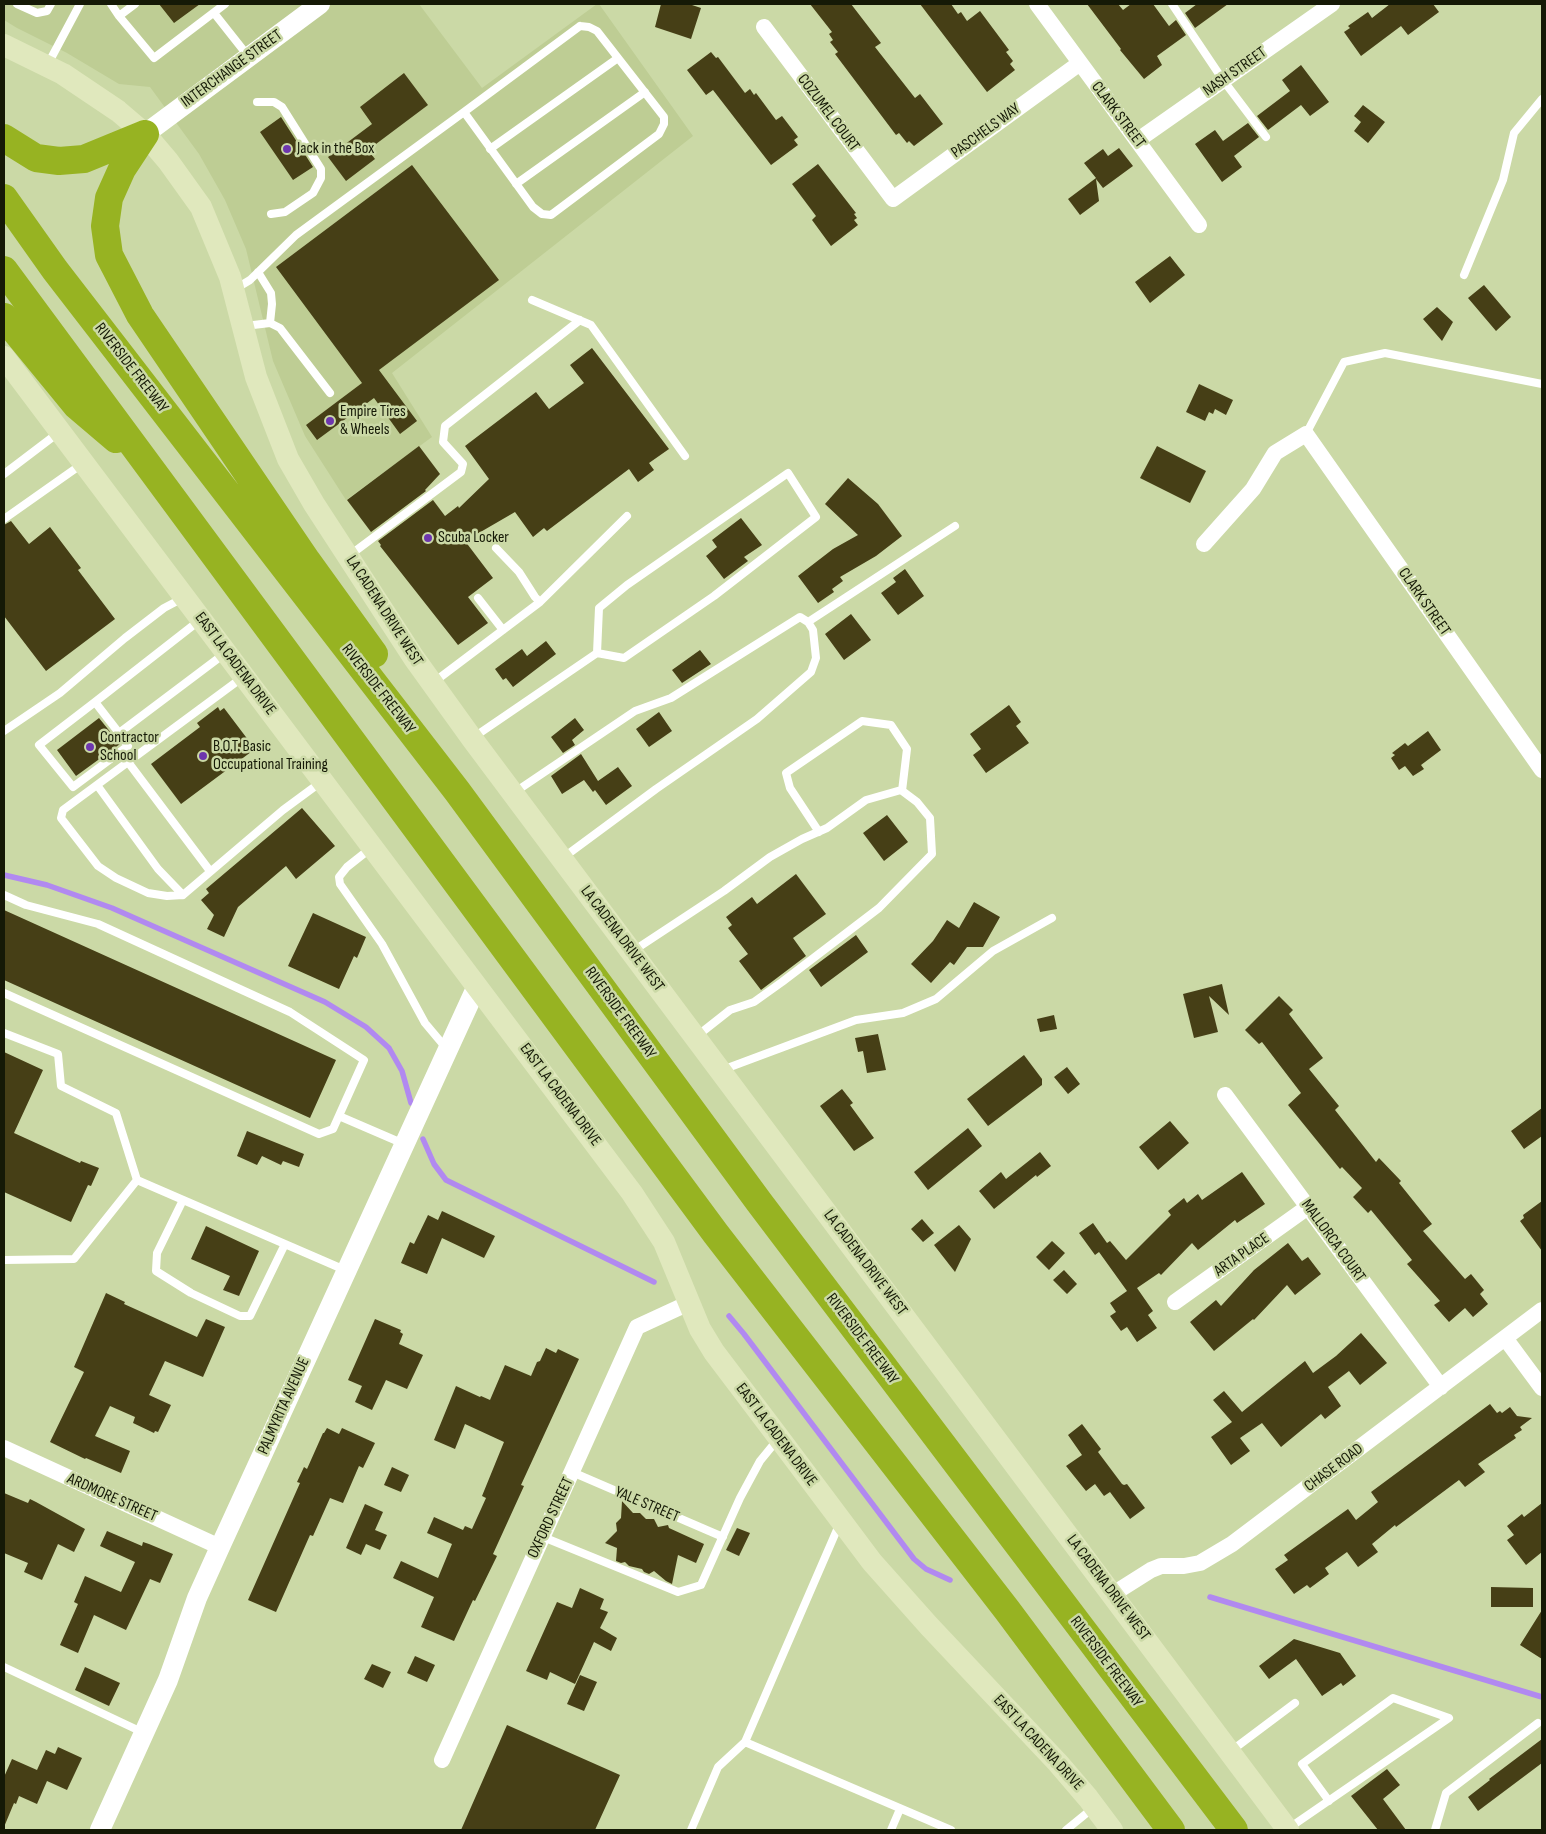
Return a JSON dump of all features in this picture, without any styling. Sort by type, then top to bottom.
[{"type":"highway","points":[[4,138],[36,158],[58,161],[84,158],[145,134]]},
{"type":"highway","points":[[145,134],[122,170],[108,198],[105,226],[109,255],[140,315],[307,561],[420,719],[448,754],[456,791]]},
{"type":"highway","name":"RIVERSIDE FREEWAY","points":[[4,198],[61,278],[456,791],[759,1202],[1234,1830]]},
{"type":"highway","points":[[4,270],[341,729],[716,1234],[1007,1610],[1171,1830]]},
{"type":"highway","points":[[4,317],[76,405],[152,470]]},
{"type":"main road","name":"LA CADENA DRIVE WEST","points":[[4,45],[47,66],[85,88],[145,134],[201,207],[234,290],[256,377],[288,459],[314,504],[432,683],[1288,1830]]},
{"type":"main road","name":"EAST LA CADENA DRIVE","points":[[4,357],[632,1193],[664,1242],[700,1329],[714,1352],[841,1521],[872,1562],[929,1626],[1058,1763],[1112,1830]]},
{"type":"street","name":"INTERCHANGE STREET","points":[[145,134],[248,56],[301,12],[320,4]]},
{"type":"street","name":"CLARK STREET","points":[[1037,4],[1199,225]]},
{"type":"street","name":"NASH STREET","points":[[1138,140],[1332,4]]},
{"type":"street","name":"COZUMEL COURT","points":[[764,27],[892,199]]},
{"type":"street","name":"PASCHELS WAY","points":[[892,199],[1080,63]]},
{"type":"street","name":"CLARK STREET","points":[[1306,434],[1542,770]]},
{"type":"street","points":[[1204,544],[1253,489],[1275,453],[1306,434]]},
{"type":"street","name":"PALMYRITA AVENUE","points":[[100,1830],[168,1680],[197,1598],[345,1270],[477,986]]},
{"type":"street","name":"MALLORCA COURT","points":[[1225,1094],[1441,1387]]},
{"type":"street","name":"ARTA PLACE","points":[[1175,1302],[1308,1207]]},
{"type":"street","name":"OXFORD STREET","points":[[442,1760],[637,1327],[689,1303]]},
{"type":"street","name":"CHASE ROAD","points":[[1113,1594],[1150,1570],[1161,1566],[1184,1566],[1200,1563],[1232,1544],[1542,1310]]},
{"type":"street","points":[[1505,1338],[1542,1388]]},
{"type":"street","name":"ARDMORE STREET","points":[[4,1448],[220,1547]]},
{"type":"lane","points":[[17,4],[37,13],[47,10],[51,4]]},
{"type":"lane","points":[[47,66],[80,4]]},
{"type":"lane","points":[[111,4],[154,58],[225,4]]},
{"type":"lane","points":[[119,16],[135,4]]},
{"type":"lane","points":[[1172,4],[1223,80],[1266,137]]},
{"type":"lane","points":[[214,13],[248,56]]},
{"type":"lane","points":[[234,290],[250,280],[296,235],[580,26],[597,30],[664,117],[664,124],[659,134],[551,216],[542,214],[533,207],[464,112]]},
{"type":"lane","points":[[490,149],[618,58]]},
{"type":"lane","points":[[516,184],[645,92]]},
{"type":"lane","points":[[1464,275],[1503,180],[1514,133],[1542,99]]},
{"type":"lane","points":[[258,102],[274,102],[282,107],[321,169],[321,178],[313,193],[285,212],[271,214]]},
{"type":"lane","points":[[258,272],[271,293],[270,323]]},
{"type":"lane","points":[[532,300],[591,325],[685,456]]},
{"type":"lane","points":[[348,556],[461,472],[463,464],[443,442],[445,426],[580,320]]},
{"type":"lane","points":[[243,326],[270,323],[280,328],[330,393]]},
{"type":"lane","points":[[1306,434],[1344,362],[1384,353],[1542,384]]},
{"type":"lane","points":[[4,474],[60,432]]},
{"type":"lane","points":[[4,519],[84,463]]},
{"type":"lane","points":[[472,738],[597,653],[624,658],[714,596],[816,518],[788,473],[627,585],[599,608],[597,653]]},
{"type":"lane","points":[[432,683],[540,602],[627,516]]},
{"type":"lane","points":[[808,622],[955,526]]},
{"type":"lane","points":[[496,548],[519,572],[540,602]]},
{"type":"lane","points":[[4,731],[60,693],[164,608],[185,597]]},
{"type":"lane","points":[[478,598],[503,630]]},
{"type":"lane","points":[[513,793],[635,712],[672,698],[800,617],[808,622],[813,630],[816,658],[811,672],[757,720],[656,789],[562,858]]},
{"type":"lane","points":[[95,702],[128,746],[73,787],[39,745],[201,619]]},
{"type":"lane","points":[[119,733],[226,652]]},
{"type":"lane","points":[[244,676],[64,810],[61,818],[92,860],[110,874],[148,893],[168,896],[183,895],[283,810],[323,780]]},
{"type":"lane","points":[[820,832],[790,788],[786,774],[862,722],[891,725],[907,749],[902,791]]},
{"type":"lane","points":[[128,762],[210,871]]},
{"type":"lane","points":[[97,785],[158,870],[183,895]]},
{"type":"lane","points":[[632,952],[724,891],[770,857],[802,839],[827,828],[866,800],[901,790],[917,802],[930,818],[932,854],[879,908],[813,960],[754,1002],[730,1010],[696,1037]]},
{"type":"lane","points":[[373,847],[347,868],[339,877],[340,884],[382,944],[425,1023],[447,1049]]},
{"type":"lane","points":[[4,896],[26,905],[98,924],[290,1012],[364,1060],[333,1129],[318,1134],[4,993]]},
{"type":"lane","points":[[720,1070],[856,1020],[904,1013],[936,999],[993,951],[1052,918]]},
{"type":"lane","points":[[4,1033],[58,1054],[61,1086],[116,1113],[138,1180],[345,1270]]},
{"type":"lane","points":[[339,1116],[404,1144]]},
{"type":"lane","points":[[4,1260],[74,1260],[138,1180]]},
{"type":"lane","points":[[183,1200],[157,1254],[156,1271],[191,1293],[240,1316],[250,1316],[285,1244]]},
{"type":"lane","points":[[542,1537],[678,1592],[701,1585],[740,1498],[760,1461],[779,1438]]},
{"type":"lane","name":"YALE STREET","points":[[572,1472],[723,1537]]},
{"type":"lane","points":[[691,1830],[718,1767],[744,1742],[841,1521]]},
{"type":"lane","points":[[4,1667],[144,1733]]},
{"type":"lane","points":[[1288,1830],[1449,1718],[1393,1698],[1302,1764],[1329,1800]]},
{"type":"lane","points":[[1230,1752],[1295,1703]]},
{"type":"lane","points":[[1436,1830],[1446,1794],[1538,1724]]},
{"type":"lane","points":[[744,1742],[950,1830]]},
{"type":"lane","points":[[1066,1830],[1095,1807]]},
{"type":"lane","points":[[891,1830],[900,1808]]},
{"type":"shaded area","points":[[4,4],[419,4],[482,88],[599,4],[693,136],[392,373],[432,437],[346,500],[305,436],[273,361],[246,249],[225,200],[199,154],[150,87],[119,84],[67,53],[17,28],[4,20]]},
{"type":"building","points":[[159,4],[200,4],[174,23]]},
{"type":"building","points":[[661,4],[689,4],[701,8],[691,39],[655,27]]},
{"type":"building","points":[[810,4],[851,4],[881,43],[875,47],[915,98],[920,94],[943,124],[914,146],[909,141],[907,143],[899,133],[896,135],[835,54],[838,52],[830,42],[833,40],[829,34],[832,32]]},
{"type":"building","points":[[920,4],[951,4],[958,14],[961,12],[967,21],[980,11],[1009,50],[1006,52],[1013,61],[1010,64],[1015,70],[987,92]]},
{"type":"building","points":[[1087,4],[1118,4],[1123,10],[1131,4],[1153,4],[1169,26],[1176,20],[1186,35],[1157,56],[1162,65],[1144,79],[1120,50]]},
{"type":"building","points":[[1197,4],[1228,4],[1195,28],[1185,13]]},
{"type":"building","points":[[1390,4],[1433,4],[1439,12],[1408,35],[1401,26],[1361,56],[1344,32],[1350,28],[1348,26],[1368,12],[1372,18]]},
{"type":"building","points":[[711,52],[716,58],[718,57],[745,93],[750,89],[754,95],[756,93],[776,120],[782,116],[798,137],[794,140],[798,145],[771,165],[713,90],[706,95],[687,70]]},
{"type":"building","points":[[1301,65],[1329,102],[1310,116],[1301,105],[1268,130],[1257,116],[1290,91],[1282,80]]},
{"type":"building","points":[[404,73],[428,105],[368,150],[375,159],[346,181],[328,157],[372,124],[360,107]]},
{"type":"building","points":[[1363,105],[1385,122],[1368,143],[1354,131],[1361,122],[1354,116]]},
{"type":"building","name":"Jack in the Box","points":[[281,117],[313,167],[293,180],[260,132]]},
{"type":"building","points":[[1248,123],[1259,137],[1234,156],[1242,167],[1222,182],[1195,144],[1215,130],[1223,141]]},
{"type":"building","points":[[1119,148],[1133,166],[1103,188],[1096,179],[1099,201],[1080,215],[1068,199],[1096,178],[1084,163],[1103,149],[1108,156]]},
{"type":"building","points":[[818,164],[856,213],[854,214],[857,218],[854,220],[858,225],[831,246],[812,220],[816,216],[792,184]]},
{"type":"building","points":[[412,165],[499,280],[379,370],[417,421],[400,434],[374,398],[317,440],[306,425],[362,383],[276,267]]},
{"type":"building","points":[[1170,256],[1185,275],[1150,303],[1135,282]]},
{"type":"building","points":[[1484,285],[1511,317],[1496,331],[1468,298]]},
{"type":"building","points":[[1437,307],[1453,322],[1442,341],[1423,319]]},
{"type":"building","points":[[592,348],[669,449],[649,463],[654,470],[638,482],[629,469],[547,531],[544,528],[533,537],[515,512],[465,541],[493,578],[468,597],[488,623],[458,645],[378,541],[433,500],[445,516],[458,506],[459,508],[489,479],[465,446],[536,392],[549,409],[584,383],[570,365]]},
{"type":"building","points":[[1199,384],[1233,400],[1226,415],[1215,409],[1213,414],[1209,412],[1205,421],[1186,412]]},
{"type":"building","points":[[419,446],[440,474],[426,491],[371,532],[347,500]]},
{"type":"building","points":[[1157,446],[1206,471],[1190,503],[1140,478]]},
{"type":"building","points":[[848,478],[878,504],[902,536],[876,556],[840,577],[843,581],[832,589],[834,592],[818,603],[798,576],[833,549],[858,535],[825,504]]},
{"type":"building","points":[[741,518],[762,545],[744,557],[748,561],[724,579],[706,556],[717,547],[712,540]]},
{"type":"building","points":[[11,521],[29,544],[50,527],[81,568],[78,570],[115,619],[46,671],[4,616],[4,525]]},
{"type":"building","points":[[905,569],[924,596],[898,615],[881,593],[896,582],[893,578]]},
{"type":"building","points":[[851,614],[871,640],[844,660],[825,634]]},
{"type":"building","points":[[546,641],[556,654],[513,687],[506,678],[503,680],[495,669],[522,649],[527,656]]},
{"type":"building","points":[[700,650],[711,664],[682,683],[672,670]]},
{"type":"building","points":[[1009,705],[1021,722],[1016,726],[1029,743],[986,773],[973,755],[981,749],[970,734]]},
{"type":"building","name":"B.O.T. Basic Occupational Training","points":[[218,707],[220,711],[224,708],[255,749],[181,804],[151,764],[200,727],[197,723]]},
{"type":"building","points":[[659,712],[672,731],[649,747],[636,729]]},
{"type":"building","name":"Contractor School","points":[[99,718],[120,744],[76,776],[57,750]]},
{"type":"building","points":[[575,718],[584,730],[572,740],[575,745],[563,753],[551,737]]},
{"type":"building","points":[[1428,731],[1441,750],[1421,765],[1424,769],[1413,776],[1405,766],[1399,770],[1391,758],[1395,755],[1392,753],[1405,743],[1408,746]]},
{"type":"building","points":[[581,754],[598,781],[618,767],[632,786],[606,805],[595,790],[593,792],[584,780],[562,794],[551,776]]},
{"type":"building","points":[[302,808],[335,846],[296,879],[286,866],[238,907],[224,937],[207,929],[214,915],[201,900],[209,893],[206,889]]},
{"type":"building","points":[[887,815],[908,842],[884,861],[863,833]]},
{"type":"building","points":[[796,874],[826,914],[793,938],[806,956],[761,990],[739,961],[748,954],[728,928],[732,925],[726,917],[752,897],[757,904]]},
{"type":"building","points":[[974,902],[1000,917],[983,947],[967,947],[954,965],[950,962],[931,983],[911,964],[933,941],[947,920],[959,928]]},
{"type":"building","points":[[4,910],[336,1060],[310,1118],[4,980]]},
{"type":"building","points":[[313,913],[366,937],[357,958],[354,956],[339,989],[288,966]]},
{"type":"building","points":[[856,935],[868,952],[821,987],[809,970]]},
{"type":"building","points":[[1222,984],[1229,1015],[1209,996],[1218,1032],[1194,1038],[1183,994]]},
{"type":"building","points":[[1279,996],[1293,1010],[1289,1014],[1323,1058],[1309,1069],[1339,1106],[1335,1110],[1376,1162],[1379,1158],[1401,1181],[1399,1183],[1432,1224],[1423,1231],[1465,1279],[1471,1274],[1484,1290],[1480,1294],[1488,1304],[1473,1317],[1465,1308],[1449,1322],[1434,1305],[1440,1301],[1407,1264],[1412,1260],[1371,1210],[1368,1213],[1353,1197],[1362,1188],[1342,1167],[1340,1169],[1288,1105],[1301,1093],[1262,1042],[1259,1044],[1245,1030]]},
{"type":"building","points":[[1054,1015],[1057,1029],[1040,1032],[1037,1019]]},
{"type":"building","points":[[878,1034],[886,1070],[867,1073],[863,1051],[858,1052],[855,1038]]},
{"type":"building","points":[[4,1052],[43,1070],[14,1133],[80,1163],[81,1161],[99,1168],[91,1186],[88,1185],[71,1222],[4,1192]]},
{"type":"building","points":[[1024,1055],[1042,1079],[1042,1085],[988,1126],[967,1099]]},
{"type":"building","points":[[1067,1067],[1080,1084],[1068,1094],[1054,1077]]},
{"type":"building","points":[[842,1089],[853,1103],[850,1105],[874,1138],[854,1151],[820,1106]]},
{"type":"building","points":[[1542,1108],[1542,1136],[1524,1149],[1511,1131]]},
{"type":"building","points":[[1170,1121],[1189,1143],[1158,1170],[1139,1147]]},
{"type":"building","points":[[968,1128],[982,1146],[928,1190],[914,1172]]},
{"type":"building","points":[[247,1131],[304,1154],[299,1167],[283,1161],[281,1165],[262,1156],[257,1165],[237,1156]]},
{"type":"building","points":[[1040,1152],[1051,1166],[1037,1177],[1036,1175],[994,1209],[979,1191],[1001,1172],[1006,1179]]},
{"type":"building","points":[[1242,1172],[1265,1204],[1237,1223],[1235,1220],[1198,1250],[1192,1243],[1161,1275],[1159,1273],[1137,1288],[1153,1311],[1148,1315],[1157,1328],[1137,1342],[1127,1327],[1121,1331],[1110,1316],[1116,1312],[1110,1303],[1127,1291],[1099,1252],[1095,1255],[1079,1233],[1093,1223],[1107,1243],[1110,1241],[1126,1260],[1171,1215],[1168,1211],[1184,1198],[1187,1203],[1198,1194],[1202,1200]]},
{"type":"building","points":[[1542,1201],[1542,1251],[1520,1221],[1524,1218],[1523,1215]]},
{"type":"building","points":[[442,1211],[495,1236],[484,1258],[442,1238],[427,1274],[401,1263],[410,1242],[414,1244],[428,1215],[438,1220]]},
{"type":"building","points":[[922,1219],[934,1233],[923,1242],[911,1229]]},
{"type":"building","points":[[959,1225],[971,1239],[955,1272],[934,1245]]},
{"type":"building","points":[[206,1226],[259,1251],[239,1296],[223,1290],[230,1276],[191,1259]]},
{"type":"building","points":[[1052,1241],[1065,1253],[1049,1270],[1036,1257]]},
{"type":"building","points":[[1288,1243],[1302,1261],[1308,1257],[1321,1274],[1295,1295],[1287,1285],[1254,1320],[1214,1351],[1190,1322],[1216,1300],[1221,1306],[1254,1270]]},
{"type":"building","points":[[1064,1270],[1077,1284],[1067,1294],[1053,1280]]},
{"type":"building","points":[[106,1293],[125,1302],[124,1304],[197,1337],[206,1319],[225,1327],[203,1377],[165,1361],[149,1395],[171,1405],[158,1432],[155,1431],[154,1433],[133,1423],[135,1417],[110,1406],[95,1436],[130,1451],[121,1473],[85,1459],[50,1442],[84,1372],[74,1367]]},
{"type":"building","points":[[375,1319],[401,1330],[400,1332],[403,1334],[399,1344],[423,1355],[407,1389],[386,1380],[372,1410],[355,1402],[362,1386],[348,1380]]},
{"type":"building","points":[[1361,1333],[1387,1363],[1360,1385],[1349,1371],[1328,1387],[1341,1406],[1325,1419],[1321,1414],[1281,1447],[1262,1423],[1240,1438],[1250,1451],[1231,1465],[1211,1437],[1232,1422],[1213,1400],[1224,1391],[1242,1412],[1305,1361],[1313,1373],[1336,1356]]},
{"type":"building","points":[[546,1348],[556,1353],[558,1349],[579,1359],[521,1485],[524,1486],[493,1554],[497,1556],[475,1601],[473,1600],[454,1641],[421,1627],[434,1597],[393,1578],[401,1561],[438,1578],[452,1544],[427,1533],[434,1517],[463,1530],[465,1526],[472,1529],[486,1498],[482,1496],[504,1442],[465,1424],[455,1449],[434,1440],[456,1386],[490,1400],[505,1365],[531,1376]]},
{"type":"building","points":[[1490,1404],[1497,1413],[1500,1411],[1502,1413],[1510,1407],[1517,1416],[1532,1418],[1520,1427],[1522,1430],[1514,1435],[1516,1438],[1478,1464],[1485,1472],[1465,1487],[1459,1480],[1396,1527],[1395,1525],[1372,1544],[1378,1552],[1358,1567],[1347,1552],[1325,1568],[1329,1574],[1310,1588],[1307,1585],[1294,1594],[1275,1569],[1288,1560],[1284,1555],[1348,1509],[1356,1520],[1378,1502],[1371,1492]]},
{"type":"building","points":[[1082,1424],[1101,1449],[1098,1452],[1122,1484],[1127,1484],[1145,1508],[1130,1519],[1110,1492],[1104,1496],[1095,1484],[1086,1491],[1066,1466],[1082,1455],[1068,1435]]},
{"type":"building","points":[[327,1428],[339,1434],[342,1428],[375,1443],[363,1468],[359,1466],[343,1503],[330,1498],[313,1536],[310,1535],[276,1612],[248,1600],[300,1483],[297,1482],[304,1467],[307,1469]]},
{"type":"building","points":[[392,1467],[409,1475],[401,1492],[384,1485]]},
{"type":"building","points":[[4,1493],[28,1503],[30,1499],[85,1529],[74,1552],[58,1544],[42,1580],[24,1572],[28,1563],[4,1553]]},
{"type":"building","points":[[622,1501],[633,1513],[640,1513],[646,1519],[654,1519],[658,1527],[668,1525],[669,1528],[704,1544],[696,1563],[678,1555],[672,1584],[654,1571],[649,1574],[642,1569],[629,1566],[625,1562],[616,1561],[617,1548],[605,1543],[617,1531],[616,1523],[621,1518]]},
{"type":"building","points":[[1542,1503],[1542,1552],[1526,1565],[1507,1540],[1514,1535],[1507,1526],[1522,1514],[1524,1517]]},
{"type":"building","points":[[365,1504],[383,1512],[375,1530],[387,1535],[380,1550],[366,1544],[361,1555],[346,1548]]},
{"type":"building","points":[[737,1528],[750,1533],[739,1556],[726,1550]]},
{"type":"building","points":[[107,1531],[142,1546],[143,1542],[173,1554],[160,1583],[150,1579],[126,1630],[94,1615],[78,1653],[60,1645],[78,1604],[74,1602],[85,1576],[121,1592],[135,1562],[100,1546]]},
{"type":"building","points":[[1491,1587],[1533,1588],[1533,1607],[1491,1607]]},
{"type":"building","points":[[580,1588],[604,1599],[600,1609],[608,1612],[600,1628],[617,1638],[611,1651],[594,1642],[575,1684],[550,1672],[547,1680],[526,1671],[557,1602],[572,1608]]},
{"type":"building","points":[[1542,1610],[1542,1659],[1520,1645]]},
{"type":"building","points":[[1294,1639],[1340,1653],[1356,1676],[1343,1686],[1341,1683],[1322,1696],[1296,1659],[1269,1679],[1259,1666]]},
{"type":"building","points":[[415,1656],[435,1665],[427,1682],[407,1673]]},
{"type":"building","points":[[372,1664],[391,1672],[383,1688],[364,1679]]},
{"type":"building","points":[[85,1667],[120,1683],[109,1706],[75,1690]]},
{"type":"building","points":[[580,1675],[597,1682],[584,1711],[567,1704]]},
{"type":"building","points":[[507,1725],[620,1775],[595,1830],[461,1830]]},
{"type":"building","points":[[1542,1739],[1542,1763],[1478,1811],[1468,1797]]},
{"type":"building","points":[[58,1747],[82,1758],[67,1790],[47,1781],[37,1804],[19,1796],[4,1827],[4,1777],[12,1759],[37,1770],[46,1750],[55,1754]]},
{"type":"building","points":[[1387,1769],[1400,1785],[1383,1799],[1406,1830],[1378,1830],[1351,1796]]},
{"type":"waterway","points":[[4,875],[47,885],[112,908],[325,1002],[366,1027],[389,1048],[402,1071],[411,1103]]},
{"type":"waterway","points":[[423,1139],[434,1164],[446,1180],[654,1282]]},
{"type":"waterway","points":[[729,1316],[914,1559],[926,1569],[950,1580]]},
{"type":"waterway","points":[[1210,1597],[1542,1697]]},
{"type":"place","name":"Jack in the Box","points":[[287,149]]},
{"type":"place","name":"Empire Tires & Wheels","points":[[330,421]]},
{"type":"place","name":"Scuba Locker","points":[[428,538]]},
{"type":"place","name":"Contractor School","points":[[90,747]]},
{"type":"place","name":"B.O.T. Basic Occupational Training","points":[[203,756]]}]
